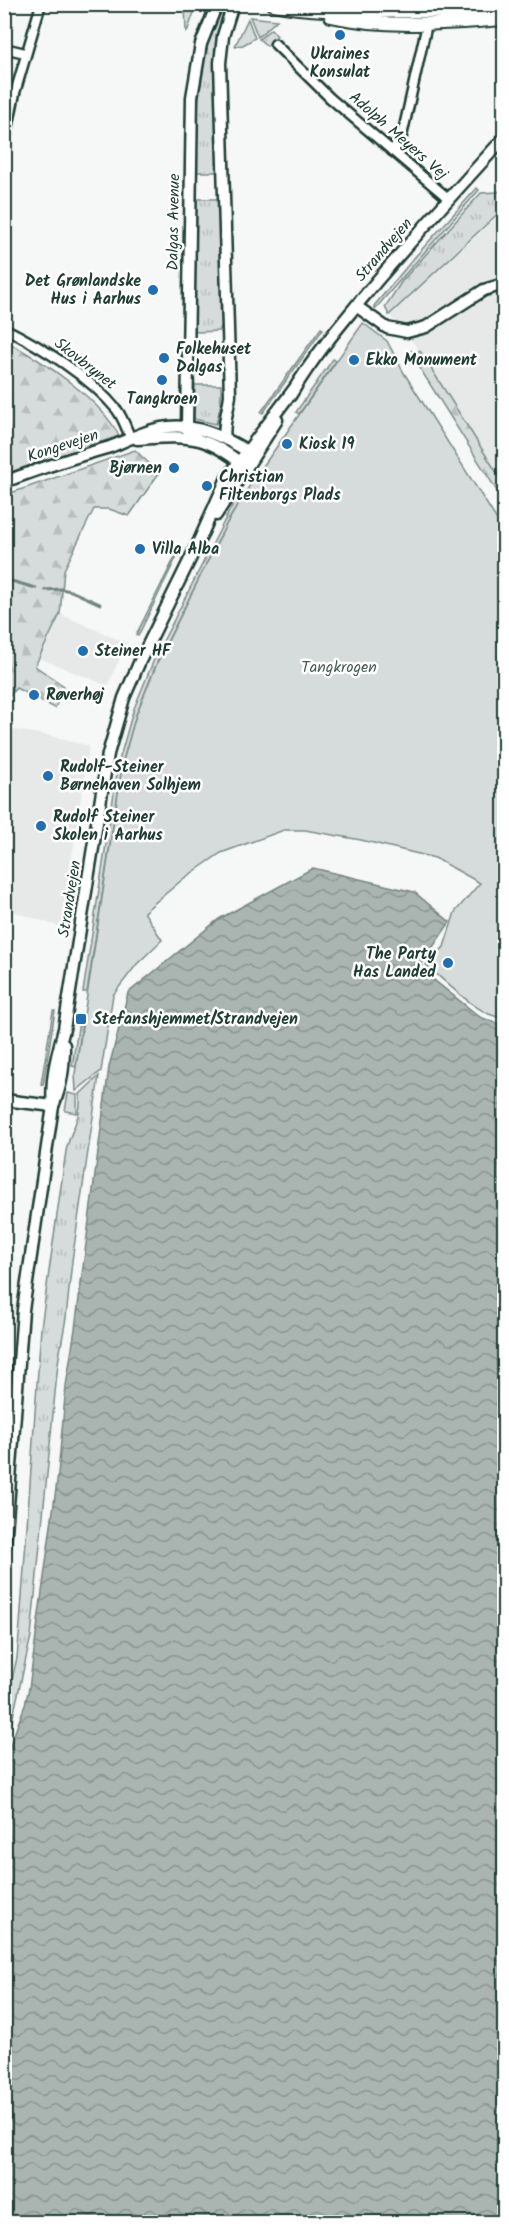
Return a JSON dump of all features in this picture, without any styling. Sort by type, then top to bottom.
[{"type":"main road","points":[[346,4],[382,11]]},
{"type":"main road","points":[[279,6],[461,12],[504,8]]},
{"type":"main road","points":[[279,6],[343,19],[384,24],[504,20]]},
{"type":"street","points":[[4,149],[15,93],[41,4]]},
{"type":"street","name":"Dalgas Avenue","points":[[187,427],[192,98],[201,44],[217,4]]},
{"type":"street","points":[[225,438],[223,431],[230,395],[220,63],[223,36],[233,4]]},
{"type":"street","points":[[392,151],[402,136],[427,24]]},
{"type":"street","name":"Adolph Meyers Vej","points":[[275,44],[330,98],[449,199]]},
{"type":"street","points":[[4,48],[25,54]]},
{"type":"street","name":"Strandvejen","points":[[4,1558],[23,1310],[53,1106],[51,1089],[64,1029],[110,746],[131,681],[199,541],[243,464],[320,351],[356,306],[504,138]]},
{"type":"street","points":[[356,306],[387,328],[406,332],[426,327],[484,290],[504,284]]},
{"type":"street","name":"Skovbrynet","points":[[4,328],[64,364],[100,393],[118,411],[131,439]]},
{"type":"street","points":[[187,427],[189,433],[197,440]]},
{"type":"street","points":[[131,439],[163,428],[187,427],[225,438],[250,454]]},
{"type":"street","points":[[131,439],[197,440],[215,447],[243,464]]},
{"type":"street","name":"Kongevejen","points":[[4,482],[131,439]]},
{"type":"street","points":[[4,1100],[53,1106]]},
{"type":"shaded area","points":[[504,211],[504,484],[420,351],[389,315]]},
{"type":"shaded area","name":"Steiner HF","points":[[60,614],[126,643],[108,686],[39,658]]},
{"type":"shaded area","points":[[4,728],[51,736],[89,746],[61,927],[5,909]]},
{"type":"green space","points":[[185,5],[196,7],[187,32],[186,32]]},
{"type":"green space","points":[[217,13],[224,14],[217,40],[216,58],[219,172],[195,172],[202,71],[210,32]]},
{"type":"green space","points":[[250,17],[277,20],[258,37]]},
{"type":"green space","points":[[248,19],[255,38],[243,45],[235,46]]},
{"type":"green space","points":[[271,29],[277,36],[267,46],[259,39]]},
{"type":"green space","points":[[504,187],[504,208],[389,315],[385,307],[402,281],[481,193],[498,192]]},
{"type":"green space","points":[[477,188],[479,190],[375,309],[374,306],[414,258]]},
{"type":"green space","points":[[195,199],[219,199],[222,325],[219,331],[197,332],[193,330]]},
{"type":"green space","name":"Tangkrogen","points":[[363,323],[387,341],[404,373],[504,531],[504,1017],[486,1013],[475,1006],[426,965],[444,947],[455,912],[480,883],[435,858],[361,840],[305,830],[284,830],[221,853],[183,879],[144,912],[162,940],[137,964],[113,995],[101,1071],[76,1091],[75,1074],[123,761],[136,715],[158,661],[227,523],[250,485]]},
{"type":"green space","points":[[321,328],[323,329],[263,413],[261,412]]},
{"type":"green space","points":[[5,341],[53,370],[85,395],[99,408],[119,436],[5,474]]},
{"type":"green space","points":[[409,351],[420,351],[504,484],[504,502]]},
{"type":"green space","points":[[333,359],[336,361],[299,414],[296,412]]},
{"type":"green space","points":[[195,385],[221,385],[221,404],[216,424],[194,419]]},
{"type":"green space","points":[[135,450],[159,473],[129,516],[109,509],[94,509],[64,570],[60,614],[35,666],[64,686],[55,708],[16,688],[5,702],[5,495]]},
{"type":"green space","points":[[237,496],[241,499],[158,660],[136,715],[123,761],[87,992],[83,992],[119,761],[133,711],[155,657]]},
{"type":"green space","points":[[180,547],[179,552],[138,636],[136,635]]},
{"type":"green space","points":[[53,1011],[55,1011],[43,1085],[41,1084]]},
{"type":"green space","points":[[79,1022],[82,1023],[76,1067],[72,1066]]},
{"type":"green space","points":[[99,1076],[58,1363],[31,1636],[5,1744],[5,1708],[17,1658],[20,1625],[41,1328],[66,1151],[78,1117],[80,1094]]},
{"type":"green space","points":[[68,1093],[77,1095],[77,1113],[65,1111]]},
{"type":"water","points":[[313,868],[414,892],[450,922],[422,963],[424,972],[480,1017],[504,1026],[504,2222],[5,2222],[5,1759],[29,1688],[58,1474],[66,1386],[109,1067],[128,993],[219,919]]},
{"type":"waterway","points":[[4,579],[36,588]]},
{"type":"waterway","points":[[45,590],[71,591],[100,604]]},
{"type":"place","name":"Ukraines Konsulat","points":[[340,35]]},
{"type":"place","name":"Det Grønlandske Hus i Aarhus","points":[[153,290]]},
{"type":"place","name":"Folkehuset Dalgas","points":[[164,358]]},
{"type":"place","name":"Ekko Monument","points":[[354,360]]},
{"type":"place","name":"Tangkroen","points":[[162,380]]},
{"type":"place","name":"Kiosk 19","points":[[287,444]]},
{"type":"place","name":"Bjørnen","points":[[174,468]]},
{"type":"place","name":"Christian Filtenborgs Plads","points":[[207,486]]},
{"type":"place","name":"Villa Alba","points":[[140,549]]},
{"type":"place","name":"Steiner HF","points":[[83,651]]},
{"type":"place","name":"Røverhøj","points":[[34,695]]},
{"type":"place","name":"Rudolf-Steiner Børnehaven Solhjem","points":[[48,776]]},
{"type":"place","name":"Rudolf Steiner Skolen i Aarhus","points":[[41,826]]},
{"type":"place","name":"The Party Has Landed","points":[[448,963]]},
{"type":"place","name":"Stefanshjemmet/Strandvejen","points":[[81,1019]]}]
